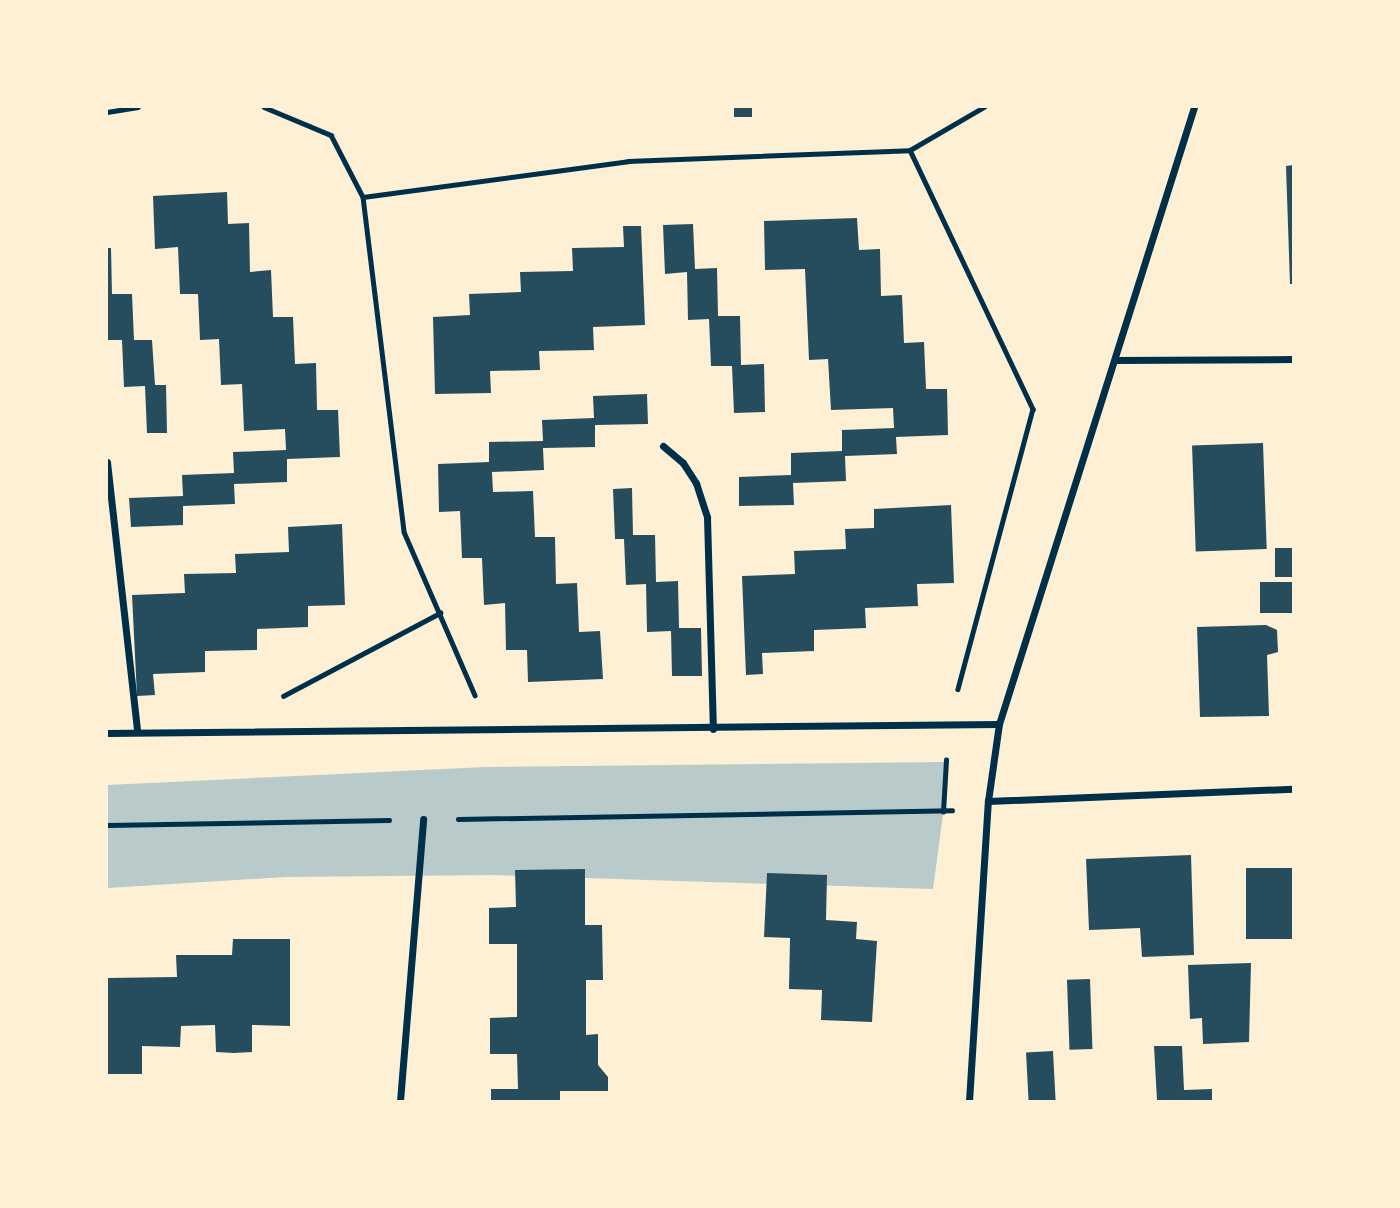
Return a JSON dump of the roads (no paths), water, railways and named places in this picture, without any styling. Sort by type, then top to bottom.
[{"type":"street","points":[[969,1101],[988,801],[999,724],[1194,107]]},
{"type":"street","points":[[1115,360],[1293,359]]},
{"type":"street","points":[[663,446],[683,463],[696,483],[707,517],[713,729]]},
{"type":"street","points":[[107,462],[136,730]]},
{"type":"street","points":[[107,733],[136,730],[713,729],[999,724]]},
{"type":"street","points":[[988,801],[1293,789]]},
{"type":"street","points":[[400,1101],[422,819]]}]
